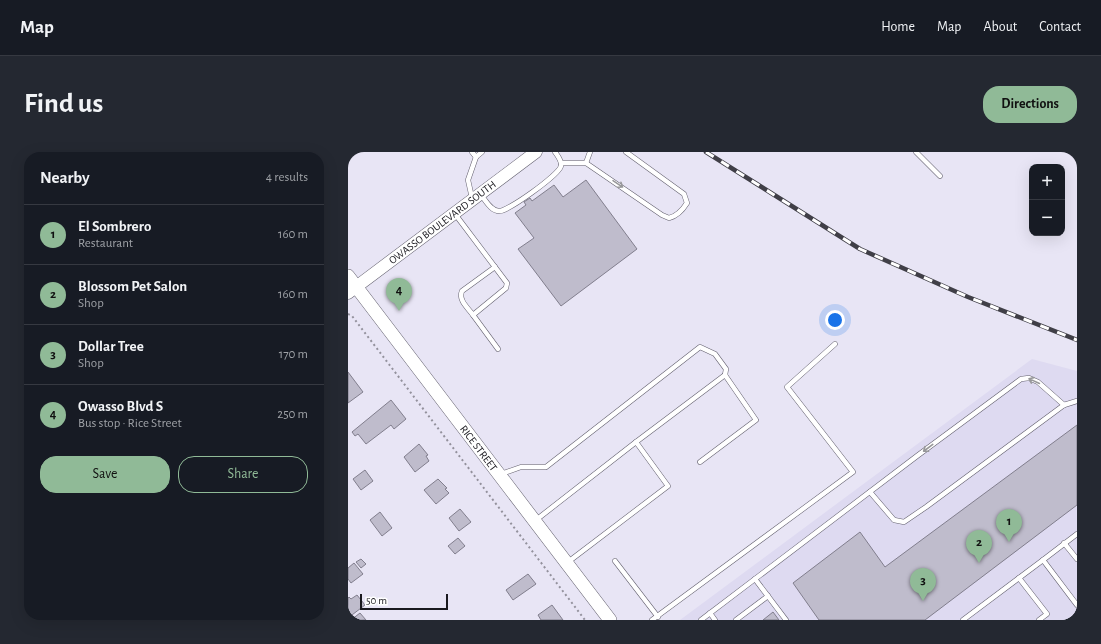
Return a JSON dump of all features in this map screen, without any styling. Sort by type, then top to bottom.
[{"type":"main road","name":"RICE STREET","points":[[348,276],[352,290],[499,474],[610,620]]},
{"type":"street","name":"OWASSO BOULEVARD SOUTH","points":[[352,290],[533,153]]},
{"type":"lane","points":[[472,152],[476,157]]},
{"type":"lane","points":[[482,152],[476,157],[468,180],[476,196],[495,210],[501,212],[549,180],[561,168],[561,163],[555,152]]},
{"type":"lane","points":[[586,163],[590,152]]},
{"type":"lane","points":[[561,163],[586,163],[662,215],[669,218],[679,214],[687,203],[684,194],[626,152]]},
{"type":"lane","points":[[916,152],[940,176]]},
{"type":"lane","points":[[454,213],[507,283],[506,288],[473,315]]},
{"type":"lane","points":[[495,267],[462,291],[460,295],[461,299],[498,349]]},
{"type":"lane","points":[[652,620],[853,472],[787,388],[834,344]]},
{"type":"lane","points":[[499,474],[521,467],[546,466],[700,348],[714,354],[726,369],[725,375],[534,520]]},
{"type":"lane","points":[[700,462],[756,420],[725,375]]},
{"type":"lane","points":[[701,620],[1021,379],[1029,378],[1038,382],[1064,405]]},
{"type":"lane","points":[[870,492],[894,520],[899,522],[908,520],[1064,405],[1077,401]]},
{"type":"lane","points":[[566,562],[668,486],[636,442]]},
{"type":"lane","points":[[963,620],[1077,534]]},
{"type":"lane","points":[[1064,543],[1077,559]]},
{"type":"lane","points":[[1043,560],[1077,605]]},
{"type":"lane","points":[[615,561],[658,617]]},
{"type":"lane","points":[[1019,578],[1047,614],[1039,620]]},
{"type":"lane","points":[[755,579],[786,620]]},
{"type":"lane","points":[[736,620],[768,596]]},
{"type":"lane","points":[[710,614],[715,620]]},
{"type":"path","points":[[348,314],[352,316],[585,620]]},
{"type":"shaded area","points":[[1032,359],[1077,371],[1077,617],[1072,620],[680,620]]},
{"type":"building","points":[[586,180],[637,249],[561,306],[518,249],[534,238],[515,213],[526,205],[524,202],[530,198],[532,201],[554,185],[563,197]]},
{"type":"building","points":[[348,372],[363,392],[348,403]]},
{"type":"building","points":[[391,400],[406,419],[394,429],[391,425],[366,444],[358,434],[355,436],[352,432]]},
{"type":"building","points":[[1077,425],[1077,505],[925,620],[819,620],[793,583],[860,532],[885,567]]},
{"type":"building","points":[[419,444],[428,455],[426,456],[429,461],[415,472],[404,457]]},
{"type":"building","points":[[365,470],[373,481],[361,490],[353,479]]},
{"type":"building","points":[[438,479],[447,488],[445,489],[449,493],[436,504],[424,490]]},
{"type":"building","points":[[460,509],[471,522],[459,531],[449,518]]},
{"type":"building","points":[[380,512],[392,528],[382,536],[370,520]]},
{"type":"building","points":[[458,538],[465,546],[455,554],[448,546]]},
{"type":"building","points":[[361,559],[366,564],[361,568],[356,562]]},
{"type":"building","points":[[354,563],[363,574],[351,583],[348,579],[348,568]]},
{"type":"building","points":[[528,574],[536,584],[513,600],[506,590]]},
{"type":"building","points":[[357,595],[365,605],[348,618],[348,598],[349,597],[351,599]]},
{"type":"building","points":[[552,605],[563,620],[541,620],[538,615]]},
{"type":"building","points":[[773,612],[779,620],[763,620]]},
{"type":"building","points":[[360,613],[366,620],[351,620]]},
{"type":"railway","points":[[706,152],[860,249],[968,297],[1077,340]]},
{"type":"place","name":"Owasso Blvd S","points":[[399,311]]},
{"type":"place","name":"El Sombrero","points":[[1009,542]]},
{"type":"place","name":"Blossom Pet Salon","points":[[979,563]]},
{"type":"place","name":"Dollar Tree","points":[[923,601]]}]
